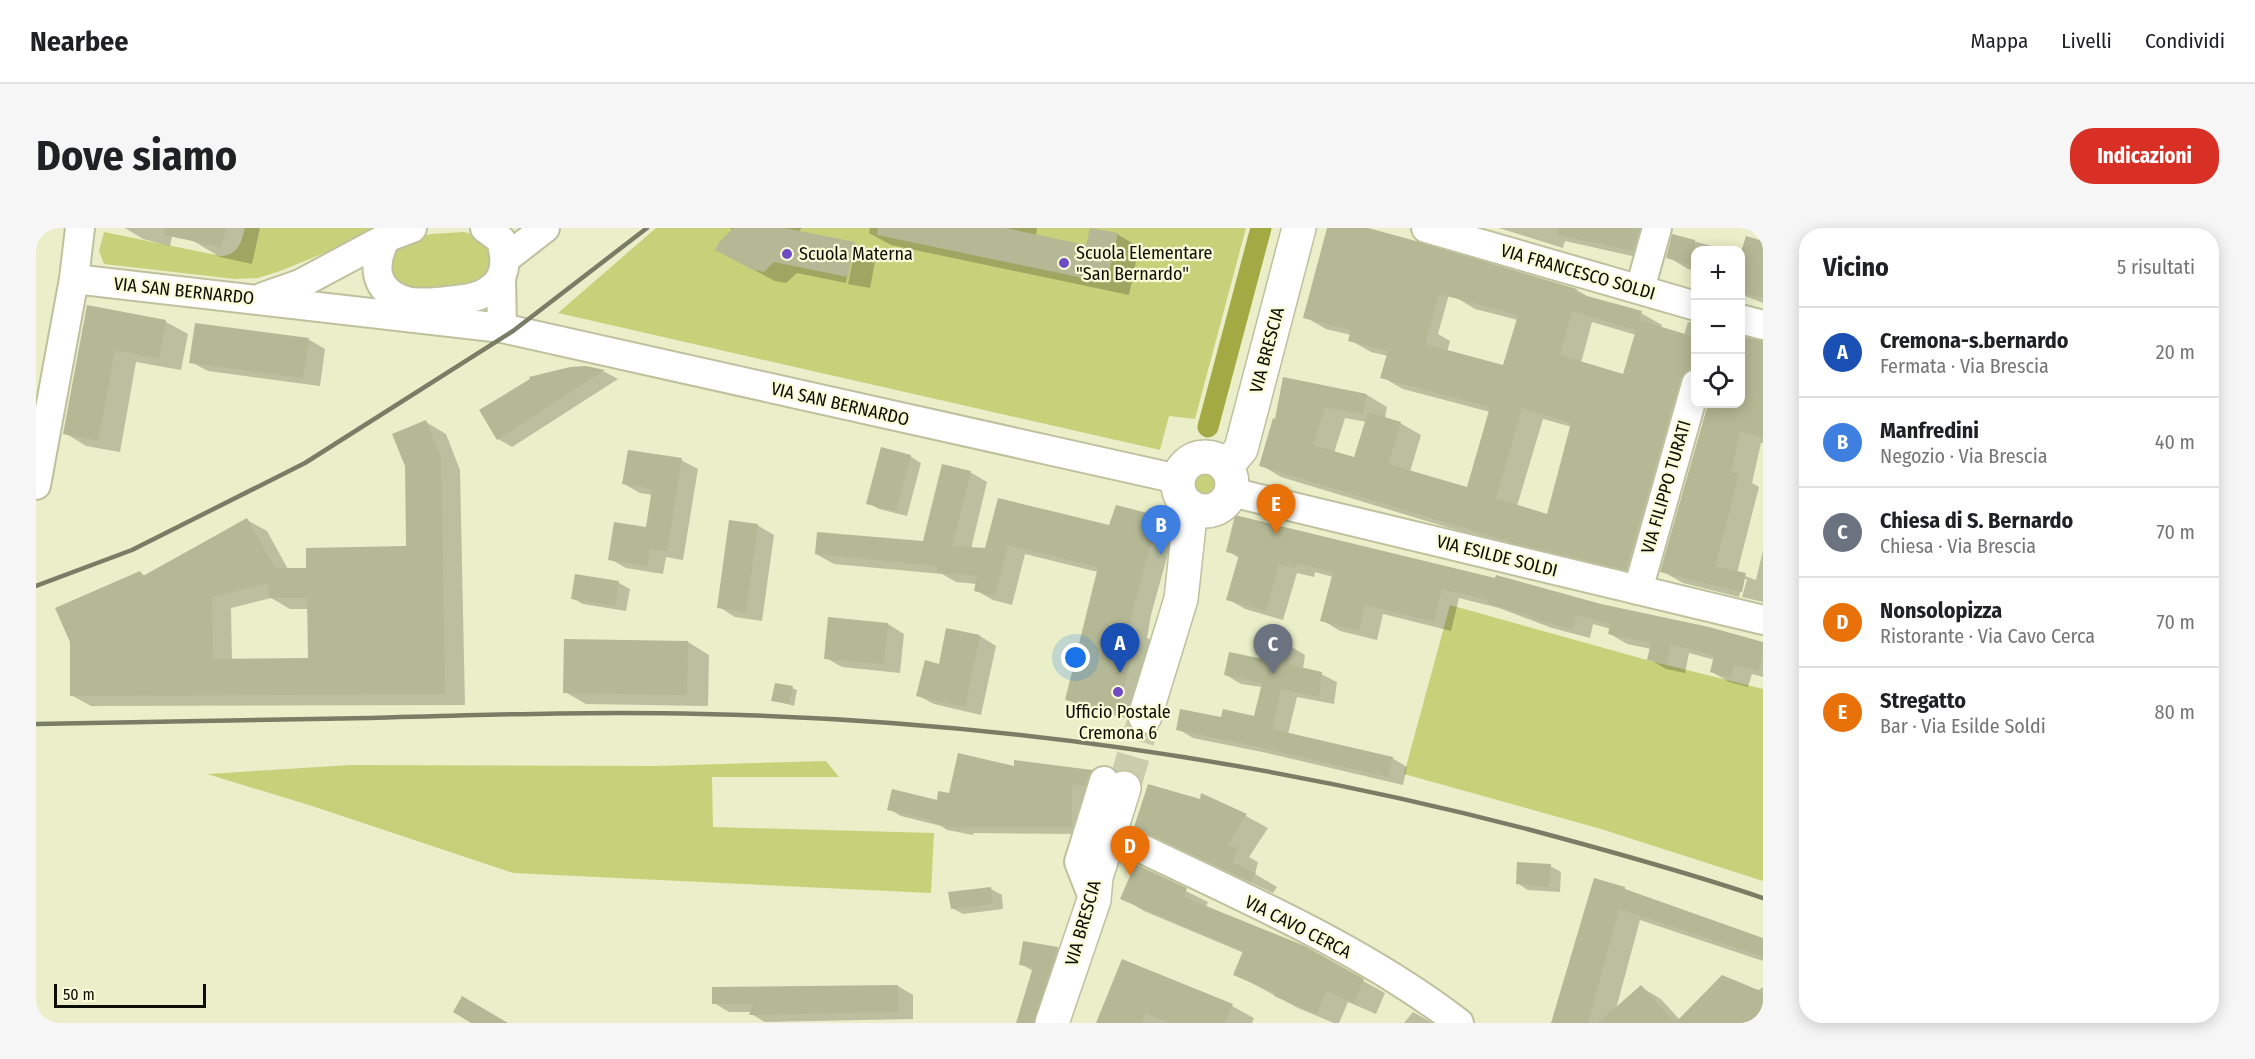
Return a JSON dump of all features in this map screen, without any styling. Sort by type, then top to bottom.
[{"type":"main road","name":"VIA BRESCIA","points":[[1229,480],[1241,449],[1299,228]]},
{"type":"main road","points":[[1145,716],[1181,599],[1185,493],[1181,471],[1194,459],[1212,458],[1229,480],[1221,506],[1213,510],[1205,511],[1185,493]]},
{"type":"main road","name":"VIA BRESCIA","points":[[1052,1023],[1094,900],[1096,877],[1114,785]]},
{"type":"street","points":[[36,485],[74,279],[80,228]]},
{"type":"street","points":[[498,247],[545,228]]},
{"type":"street","name":"VIA FRANCESCO SOLDI","points":[[1426,228],[1691,305]]},
{"type":"street","points":[[1640,289],[1657,228]]},
{"type":"street","points":[[399,233],[378,254],[378,274],[387,291],[407,302]]},
{"type":"street","points":[[258,299],[300,284],[399,233]]},
{"type":"street","points":[[258,299],[436,302],[479,295],[490,289],[498,247]]},
{"type":"street","points":[[498,247],[502,328]]},
{"type":"street","name":"VIA SAN BERNARDO","points":[[74,279],[502,328],[1185,493]]},
{"type":"street","points":[[1745,320],[1763,325]]},
{"type":"street","name":"VIA FILIPPO TURATI","points":[[1638,590],[1691,398]]},
{"type":"street","name":"VIA ESILDE SOLDI","points":[[1229,480],[1638,590],[1763,620]]},
{"type":"street","name":"VIA CAVO CERCA","points":[[1130,843],[1323,937],[1425,997],[1459,1023]]},
{"type":"green space","points":[[245,228],[386,228],[258,278],[235,279],[104,264],[99,251],[104,232],[221,256],[235,251]]},
{"type":"green space","points":[[656,228],[1246,228],[1195,419],[1169,416],[1160,450],[558,313]]},
{"type":"green space","points":[[464,232],[480,236],[492,246],[492,273],[475,286],[409,292],[395,284],[388,256],[409,238]]},
{"type":"green space","points":[[1205,469],[1215,474],[1220,484],[1215,494],[1205,499],[1195,494],[1190,484],[1195,474]]},
{"type":"green space","points":[[1450,605],[1647,660],[1763,689],[1763,881],[1601,829],[1404,774]]},
{"type":"green space","points":[[826,761],[839,777],[712,777],[713,827],[934,833],[931,893],[513,873],[312,806],[207,774],[351,765],[655,766]]},
{"type":"building","points":[[165,228],[226,228],[221,247],[164,235]]},
{"type":"building","name":"Scuola Materna","points":[[734,228],[784,228],[855,242],[848,277],[774,262],[764,272],[751,269],[715,250],[720,241]]},
{"type":"building","name":"Scuola Elementare \"San Bernardo\"","points":[[878,228],[1006,228],[1086,245],[1090,228],[1118,233],[1107,283],[877,235]]},
{"type":"building","points":[[1327,228],[1368,228],[1416,241],[1577,289],[1576,293],[1642,311],[1639,320],[1691,336],[1691,369],[1685,372],[1680,380],[1626,570],[1514,543],[1259,466],[1273,418],[1275,419],[1283,377],[1367,394],[1363,414],[1325,407],[1313,445],[1354,457],[1368,412],[1401,422],[1388,464],[1467,487],[1490,407],[1380,378],[1388,351],[1348,341],[1351,330],[1303,318]],"holes":[[[1439,294],[1518,315],[1503,365],[1425,344]],[[1572,311],[1636,330],[1637,328],[1623,374],[1560,355]],[[1522,408],[1571,423],[1547,514],[1496,498]]]},
{"type":"building","points":[[1558,228],[1640,228],[1633,251],[1558,235]]},
{"type":"building","points":[[1672,234],[1695,240],[1695,246],[1691,246],[1691,265],[1666,258]]},
{"type":"building","points":[[1746,236],[1763,241],[1763,298],[1745,293],[1745,246],[1743,246]]},
{"type":"building","points":[[87,305],[166,320],[159,359],[115,350],[98,441],[63,434]]},
{"type":"building","points":[[195,323],[309,338],[303,378],[189,363]]},
{"type":"building","points":[[1745,337],[1763,341],[1763,437],[1740,432],[1731,472],[1739,474],[1715,566],[1746,573],[1742,592],[1660,572],[1707,408],[1745,408]]},
{"type":"building","points":[[586,366],[605,370],[497,440],[479,410],[530,379],[529,377],[570,367]]},
{"type":"building","points":[[426,420],[441,458],[445,694],[70,696],[70,642],[55,608],[140,571],[143,576],[247,518],[275,568],[306,568],[306,548],[406,546],[405,466],[392,434]],"holes":[[[268,583],[269,598],[307,598],[308,658],[213,659],[212,597]]]},
{"type":"building","points":[[881,447],[911,455],[896,511],[866,504]]},
{"type":"building","points":[[628,450],[682,458],[667,551],[650,549],[647,566],[608,560],[614,522],[646,527],[652,489],[622,484]]},
{"type":"building","points":[[942,464],[971,471],[952,546],[985,548],[998,498],[1109,525],[1116,505],[1159,516],[1134,605],[1130,627],[1138,631],[1118,711],[1065,700],[1098,567],[1008,545],[995,596],[974,591],[977,576],[937,573],[937,566],[815,554],[817,532],[923,541]]},
{"type":"building","points":[[1235,515],[1495,578],[1496,575],[1601,604],[1709,627],[1763,642],[1763,653],[1758,671],[1734,665],[1731,678],[1710,672],[1714,656],[1671,644],[1667,664],[1647,660],[1651,643],[1608,634],[1610,624],[1576,615],[1572,629],[1533,619],[1533,617],[1487,603],[1488,600],[1442,589],[1434,622],[1365,605],[1359,631],[1320,621],[1333,572],[1297,563],[1296,568],[1279,564],[1266,611],[1226,600],[1239,555],[1226,552]]},
{"type":"building","points":[[729,520],[758,524],[746,612],[717,608]]},
{"type":"building","points":[[575,574],[619,581],[615,606],[571,599]]},
{"type":"building","points":[[828,617],[888,623],[884,664],[824,659]]},
{"type":"building","points":[[946,628],[980,635],[965,707],[916,696],[925,660],[939,664]]},
{"type":"building","points":[[564,639],[688,641],[687,695],[563,693]]},
{"type":"building","points":[[1272,641],[1291,645],[1287,664],[1322,672],[1319,697],[1281,689],[1272,729],[1393,757],[1388,777],[1176,730],[1180,709],[1221,717],[1223,709],[1254,716],[1262,683],[1224,675],[1229,652],[1268,660]]},
{"type":"building","points":[[775,683],[793,686],[789,704],[771,701]]},
{"type":"building","points":[[958,753],[1014,766],[1014,760],[1092,770],[1085,786],[1072,784],[1072,827],[961,827],[961,829],[887,810],[892,789],[937,800],[938,791],[949,793]]},
{"type":"building","points":[[1148,784],[1200,799],[1201,793],[1247,814],[1227,845],[1237,848],[1233,863],[1256,873],[1250,882],[1134,827]]},
{"type":"building","points":[[1517,862],[1551,864],[1549,887],[1516,884]]},
{"type":"building","points":[[1135,864],[1187,888],[1184,897],[1305,946],[1364,979],[1354,1003],[1326,991],[1316,1014],[1274,996],[1276,993],[1233,975],[1243,951],[1120,899]]},
{"type":"building","points":[[1594,878],[1625,887],[1625,889],[1763,938],[1763,957],[1619,909],[1588,1023],[1551,1023]]},
{"type":"building","points":[[991,887],[993,904],[951,909],[948,892]]},
{"type":"building","points":[[1023,941],[1058,947],[1034,1023],[1016,1023],[1033,967],[1019,965]]},
{"type":"building","points":[[1122,959],[1233,1004],[1225,1023],[1169,1023],[1145,1013],[1141,1023],[1096,1023]]},
{"type":"building","points":[[1722,975],[1763,992],[1763,1023],[1675,1023]]},
{"type":"building","points":[[898,985],[898,1012],[749,1015],[753,1004],[712,1004],[712,987]]},
{"type":"building","points":[[1641,985],[1675,1023],[1598,1023]]},
{"type":"building","points":[[462,996],[508,1023],[471,1023],[453,1012]]},
{"type":"waterway","points":[[1208,427],[1261,228]]},
{"type":"tunnel","points":[[1124,788],[1145,716]]},
{"type":"railway","points":[[36,586],[132,550],[305,463],[513,331],[647,228]]},
{"type":"railway","points":[[36,724],[661,713],[807,718],[1015,735],[1221,763],[1426,804],[1616,853],[1763,898]]},
{"type":"place","name":"Scuola Materna","points":[[787,254]]},
{"type":"place","name":"Scuola Elementare \"San Bernardo\"","points":[[1064,263]]},
{"type":"place","name":"Stregatto","points":[[1276,534]]},
{"type":"place","name":"Manfredini","points":[[1161,555]]},
{"type":"place","name":"Cremona-s.bernardo","points":[[1120,673]]},
{"type":"place","name":"Chiesa di S. Bernardo","points":[[1273,674]]},
{"type":"place","name":"Ufficio Postale Cremona 6","points":[[1118,692]]},
{"type":"place","name":"Nonsolopizza","points":[[1130,876]]}]
